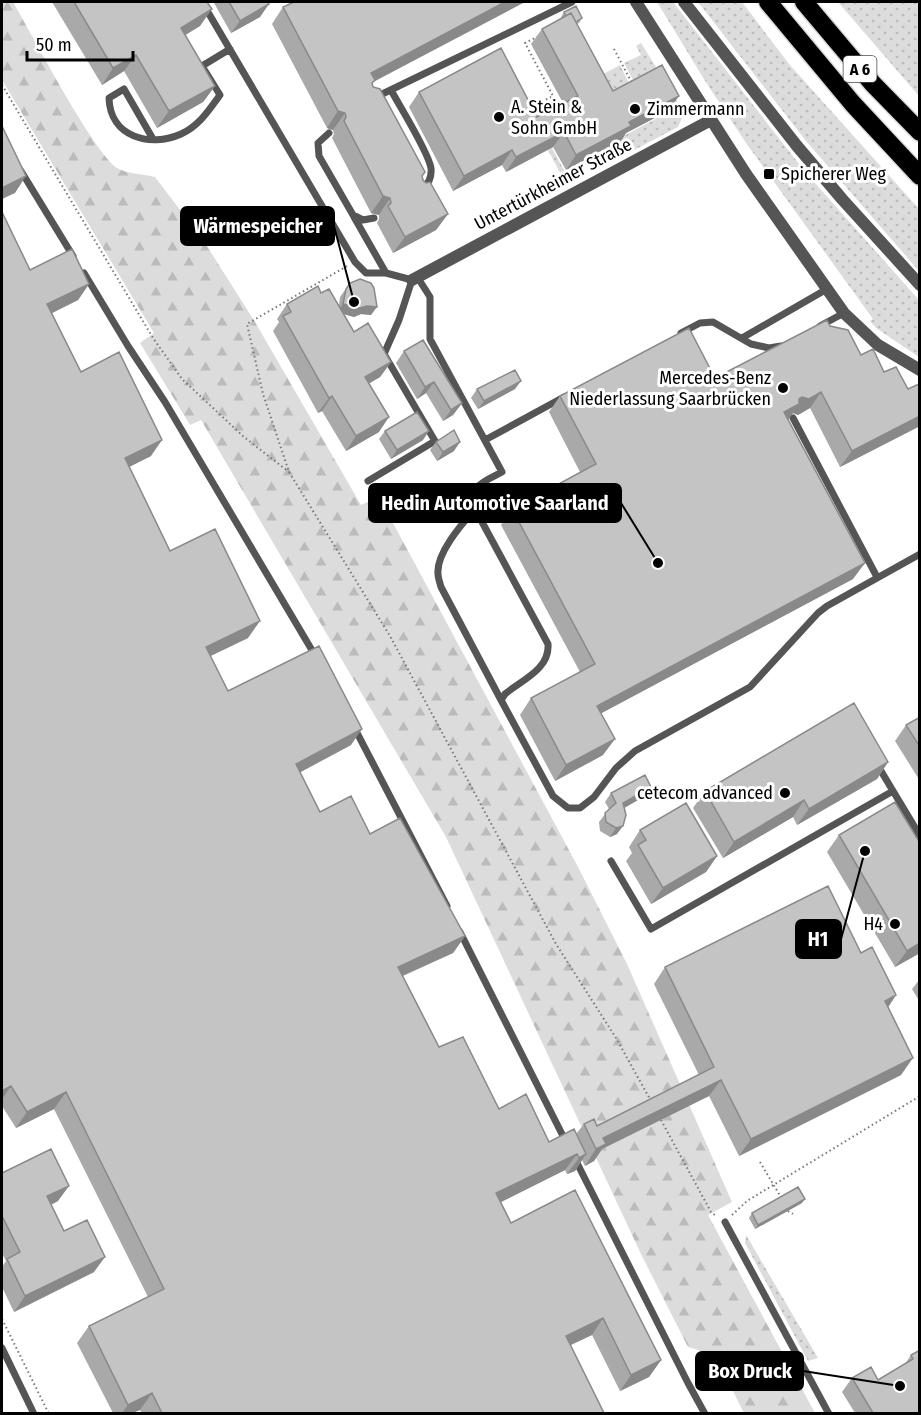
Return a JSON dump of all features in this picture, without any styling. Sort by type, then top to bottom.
[{"type":"highway","name":"A 6","points":[[768,2],[853,104],[920,176]]},
{"type":"highway","name":"A 6","points":[[804,2],[873,84],[920,132]]},
{"type":"street","points":[[636,2],[752,183],[844,313],[878,345],[920,370]]},
{"type":"street","points":[[684,2],[797,146],[920,285]]},
{"type":"street","name":"Untertürkheimer Straße","points":[[415,279],[711,120]]},
{"type":"lane","points":[[202,2],[355,262],[366,273],[386,273],[415,279],[430,297],[430,339],[502,472],[479,484],[472,501],[548,644],[549,653],[546,661],[505,694],[501,700]]},
{"type":"lane","points":[[366,101],[572,2]]},
{"type":"lane","points":[[153,139],[124,89],[109,98],[110,110],[118,126],[130,136],[153,139],[182,134],[200,122],[220,95],[202,66],[230,49]]},
{"type":"lane","points":[[391,90],[432,170],[428,184],[416,194]]},
{"type":"lane","points":[[329,133],[318,143],[319,156],[386,273]]},
{"type":"lane","points":[[20,168],[128,346],[171,411],[320,665]]},
{"type":"lane","points":[[353,215],[363,220],[374,218]]},
{"type":"lane","points":[[368,481],[435,441],[384,354],[415,279]]},
{"type":"lane","points":[[742,338],[827,289]]},
{"type":"lane","points":[[813,330],[844,313]]},
{"type":"lane","points":[[671,339],[700,323],[713,322],[751,344],[769,348],[788,344]]},
{"type":"lane","points":[[485,440],[575,391]]},
{"type":"lane","points":[[793,417],[877,577]]},
{"type":"lane","points":[[475,509],[455,533],[441,559],[437,572],[441,588],[553,796],[568,808],[580,808],[594,797],[626,758],[635,751],[750,687],[818,613],[835,601],[920,554]]},
{"type":"lane","points":[[352,724],[452,915]]},
{"type":"lane","points":[[877,763],[920,836]]},
{"type":"lane","points":[[611,861],[651,929],[893,791]]},
{"type":"lane","points":[[457,925],[705,1413]]},
{"type":"lane","points":[[725,1222],[828,1413]]},
{"type":"lane","points":[[2,1348],[34,1413]]},
{"type":"path","points":[[526,110],[553,96],[525,43],[544,33]]},
{"type":"path","points":[[614,49],[635,89]]},
{"type":"path","points":[[632,83],[641,79]]},
{"type":"path","points":[[2,85],[153,338],[182,379],[244,437],[289,472]]},
{"type":"path","points":[[355,262],[247,324],[263,393],[289,472],[390,636],[556,944],[616,1038],[654,1107]]},
{"type":"path","points":[[747,1201],[920,1096]]},
{"type":"path","points":[[660,1117],[711,1212]]},
{"type":"path","points":[[760,1162],[782,1199]]},
{"type":"path","points":[[788,1211],[793,1214]]},
{"type":"path","points":[[2,1319],[49,1413]]},
{"type":"green space","points":[[2,2],[13,2],[80,119],[109,160],[123,171],[155,177],[203,240],[255,322],[361,505],[379,497],[577,865],[627,964],[732,1202],[708,1215],[815,1413],[744,1413],[730,1385],[705,1352],[688,1347],[641,1254],[446,837],[201,420],[190,425],[140,343],[154,333],[2,80]]},
{"type":"green space","points":[[657,2],[673,2],[806,173],[919,300],[919,357],[876,328],[870,321],[873,319],[746,143]]},
{"type":"green space","points":[[698,2],[742,2],[789,64],[919,209],[919,271],[806,141]]},
{"type":"green space","points":[[838,2],[919,2],[919,96]]},
{"type":"green space","points":[[641,43],[682,109],[683,116],[678,127],[598,169],[592,159],[622,141],[620,138],[670,111],[649,71],[633,80],[624,63],[641,55],[636,46]]},
{"type":"green space","points":[[620,65],[629,83],[605,95],[596,78]]},
{"type":"green space","points":[[549,102],[556,114],[539,124],[571,183],[567,186],[548,150],[542,153],[523,117]]},
{"type":"green space","points":[[543,184],[549,195],[530,205],[524,194]]},
{"type":"green space","points":[[746,1235],[818,1358],[808,1361],[745,1243]]},
{"type":"building","points":[[74,2],[207,2],[212,9],[181,28],[215,86],[169,111],[136,55],[113,68]]},
{"type":"building","points":[[229,2],[267,2],[269,4],[240,21]]},
{"type":"building","points":[[294,2],[505,2],[371,73],[375,80],[372,83],[373,87],[380,89],[425,172],[422,176],[423,180],[426,183],[430,182],[448,214],[405,237],[388,206],[391,203],[390,198],[383,196],[344,121],[345,113],[338,111],[283,7]]},
{"type":"building","points":[[576,6],[582,18],[576,22],[571,13],[566,16],[564,12]]},
{"type":"building","points":[[571,13],[613,91],[662,65],[679,96],[629,122],[631,126],[576,155],[564,132],[516,157],[512,150],[464,176],[419,92],[501,48],[537,117],[578,96],[542,29]]},
{"type":"building","points":[[2,126],[26,176],[2,188]]},
{"type":"building","points":[[2,212],[30,270],[72,249],[89,284],[47,304],[81,372],[119,352],[162,440],[125,458],[170,551],[215,529],[260,621],[206,647],[228,691],[319,646],[362,729],[296,764],[320,812],[351,796],[370,834],[400,818],[465,936],[398,967],[439,1047],[463,1037],[499,1109],[526,1094],[549,1142],[574,1129],[586,1154],[579,1158],[577,1154],[496,1193],[511,1223],[575,1190],[661,1360],[631,1375],[603,1318],[566,1336],[604,1413],[162,1413],[152,1393],[128,1405],[89,1326],[164,1289],[66,1092],[27,1112],[11,1086],[2,1091]]},
{"type":"building","points":[[360,279],[371,283],[377,307],[360,308],[343,304],[346,289],[350,283]]},
{"type":"building","points":[[318,286],[321,293],[329,289],[354,332],[368,323],[391,362],[365,377],[389,417],[356,436],[332,396],[329,398],[283,316],[291,312],[287,304]]},
{"type":"building","points":[[827,320],[830,326],[848,330],[861,355],[873,349],[884,372],[896,367],[908,389],[919,384],[920,386],[920,416],[852,451],[821,392],[809,399],[802,397],[799,399],[799,404],[784,412],[865,563],[597,706],[615,739],[566,765],[531,698],[595,664],[512,509],[596,464],[560,396],[689,328],[715,378]]},
{"type":"building","points":[[423,340],[462,403],[451,410],[434,382],[425,387],[404,351]]},
{"type":"building","points":[[515,370],[521,381],[484,401],[477,389]]},
{"type":"building","points":[[417,412],[429,431],[397,450],[385,431]]},
{"type":"building","points":[[454,430],[460,442],[443,452],[436,442]]},
{"type":"building","name":"cetecom advanced","points":[[854,703],[888,762],[809,809],[804,800],[734,842],[705,791]]},
{"type":"building","points":[[920,717],[920,747],[906,725]]},
{"type":"building","points":[[645,775],[651,787],[623,803],[626,815],[623,826],[616,828],[606,822],[605,813],[616,803],[611,793]]},
{"type":"building","points":[[895,802],[920,843],[920,943],[907,951],[839,835]]},
{"type":"building","points":[[686,803],[717,856],[663,888],[638,845],[646,840],[640,830]]},
{"type":"building","points":[[828,886],[861,953],[872,947],[896,995],[885,1001],[913,1058],[751,1139],[721,1080],[603,1138],[606,1144],[596,1149],[584,1124],[594,1119],[597,1126],[714,1067],[665,967]]},
{"type":"building","points":[[51,1149],[69,1186],[47,1196],[64,1231],[87,1220],[105,1257],[25,1296],[7,1259],[20,1252],[2,1219],[2,1173]]},
{"type":"building","points":[[798,1187],[805,1199],[758,1225],[752,1213]]},
{"type":"building","points":[[920,1350],[920,1413],[873,1413],[852,1378],[871,1367],[878,1380],[913,1359],[911,1355]]},
{"type":"place","name":"Zimmermann","points":[[635,109]]},
{"type":"place","name":"A. Stein & Sohn GmbH","points":[[499,117]]},
{"type":"place","name":"Spicherer Weg","points":[[769,174]]},
{"type":"place","name":"Wärmespeicher","points":[[354,302]]},
{"type":"place","name":"Mercedes-Benz Niederlassung Saarbrücken","points":[[783,388]]},
{"type":"place","name":"Hedin Automotive Saarland","points":[[658,563]]},
{"type":"place","name":"cetecom advanced","points":[[785,793]]},
{"type":"place","name":"H1","points":[[865,851]]},
{"type":"place","name":"H4","points":[[895,924]]},
{"type":"place","name":"Box Druck","points":[[900,1386]]}]
